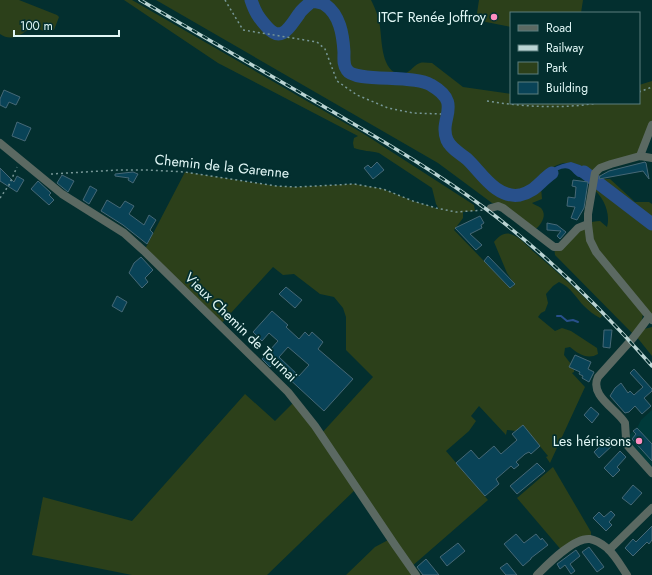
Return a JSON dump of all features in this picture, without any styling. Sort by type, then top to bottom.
[{"type":"street","points":[[640,156],[652,125]]},
{"type":"street","name":"Vieux Chemin de Tournai","points":[[0,143],[62,194],[130,238],[288,392],[315,426],[416,575]]},
{"type":"street","points":[[652,158],[640,156],[604,166],[595,173],[588,224],[590,240],[596,252],[651,319],[598,377],[596,385],[598,393],[625,423],[627,445],[652,473]]},
{"type":"street","points":[[491,208],[498,206],[503,208],[554,247],[558,248],[578,228],[588,224]]},
{"type":"street","points":[[609,550],[652,508]]},
{"type":"street","points":[[537,575],[563,552],[586,539],[601,543],[609,550],[627,575]]},
{"type":"path","points":[[225,0],[244,30],[317,42],[325,49],[337,81],[357,95],[388,108],[413,113],[441,114]]},
{"type":"path","points":[[640,92],[652,87]]},
{"type":"path","points":[[487,101],[517,106],[582,106],[593,104]]},
{"type":"path","points":[[0,198],[15,173],[20,159]]},
{"type":"path","name":"Chemin de la Garenne","points":[[41,177],[63,173],[118,170],[185,172],[276,186],[295,187],[354,184],[383,189],[413,201],[456,212],[491,208]]},
{"type":"shaded area","name":"Les hérissons","points":[[652,410],[652,468],[626,438],[637,428],[641,420]]},
{"type":"green space","points":[[0,0],[19,0],[57,15],[59,17],[54,30],[43,31],[34,25],[18,36],[9,38],[4,37],[0,34]]},
{"type":"green space","points":[[124,0],[132,0],[364,134],[474,205],[475,211],[463,212],[463,218],[454,230],[510,288],[514,286],[513,282],[507,273],[494,242],[500,236],[505,234],[516,236],[522,240],[601,314],[602,316],[600,318],[592,313],[570,290],[559,282],[546,294],[548,303],[545,311],[538,317],[555,331],[562,328],[571,331],[597,348],[598,354],[594,356],[587,356],[576,352],[570,347],[565,348],[564,355],[574,368],[574,372],[572,373],[585,387],[550,463],[546,457],[548,456],[523,426],[516,431],[507,430],[506,435],[479,406],[471,416],[476,421],[469,431],[446,451],[488,500],[411,567],[415,575],[346,575],[375,547],[390,539],[357,488],[267,575],[132,575],[32,555],[43,497],[132,521],[245,394],[275,421],[295,401],[321,434],[373,377],[346,350],[346,317],[343,308],[334,297],[320,294],[294,274],[283,275],[273,267],[220,325],[144,251],[185,172],[276,186],[295,187],[354,184],[383,189],[413,201],[439,209],[436,204],[432,188],[379,153],[354,148],[354,138],[358,136],[218,63]]},
{"type":"green space","points":[[156,0],[371,0],[379,20],[382,47],[386,62],[394,72],[404,74],[420,63],[432,63],[463,87],[510,94],[510,104],[640,104],[640,85],[652,81],[652,125],[638,153],[595,173],[579,165],[562,163],[556,165],[538,183],[541,187],[542,199],[532,203],[541,208],[544,216],[541,224],[537,228],[530,229],[498,204],[492,203],[438,163]]},
{"type":"green space","name":"ITCF Renée Joffroy","points":[[479,0],[583,0],[581,12],[510,12],[510,27],[476,20]]},
{"type":"green space","points":[[595,173],[601,175],[604,179],[610,179],[635,202],[649,202],[652,204],[652,320],[643,314],[641,324],[633,334],[555,255],[554,247],[581,226],[600,221],[607,227],[608,216],[605,205],[600,196],[592,188]]},
{"type":"green space","points":[[652,327],[652,356],[636,336],[644,329]]},
{"type":"green space","points":[[553,467],[591,532],[591,539],[563,552],[517,498]]},
{"type":"water","points":[[571,162],[595,173],[593,182],[578,176],[569,169],[565,168],[553,174],[541,187],[538,183],[552,169]]},
{"type":"building","points":[[4,90],[20,97],[16,105],[9,102],[6,108],[0,105],[0,99]]},
{"type":"building","points":[[17,122],[31,128],[25,141],[12,136]]},
{"type":"building","points":[[377,162],[384,170],[373,179],[364,168],[368,165],[371,168]]},
{"type":"building","points":[[645,162],[649,179],[643,171],[599,179],[600,176],[609,171]]},
{"type":"building","points":[[0,168],[14,182],[17,176],[24,180],[17,192],[0,181]]},
{"type":"building","points":[[133,172],[138,174],[133,183],[128,180],[129,178],[115,176],[115,174]]},
{"type":"building","points":[[62,175],[74,181],[68,192],[57,183]]},
{"type":"building","points":[[573,180],[588,182],[584,208],[577,220],[571,218],[575,207],[567,206],[568,197],[575,198],[576,187],[572,186]]},
{"type":"building","points":[[38,181],[51,193],[49,195],[54,200],[49,205],[31,189]]},
{"type":"building","points":[[90,186],[97,190],[89,204],[83,200]]},
{"type":"building","points":[[107,200],[120,208],[125,201],[134,206],[129,214],[144,225],[149,215],[156,220],[150,230],[153,233],[147,244],[123,225],[101,211]]},
{"type":"building","points":[[480,216],[484,223],[481,225],[482,228],[470,234],[482,245],[476,250],[455,228]]},
{"type":"building","points":[[547,223],[557,225],[566,232],[560,239],[557,236],[561,231],[547,230]]},
{"type":"building","points":[[488,256],[515,284],[510,288],[484,261]]},
{"type":"building","points":[[141,257],[153,270],[145,278],[148,282],[142,288],[129,273],[134,263]]},
{"type":"building","points":[[286,287],[302,300],[295,308],[279,294]]},
{"type":"building","points":[[117,296],[127,302],[122,312],[112,306]]},
{"type":"building","points":[[272,311],[288,325],[286,327],[299,339],[305,332],[309,336],[312,332],[323,342],[318,349],[353,379],[324,411],[273,364],[270,367],[262,359],[278,341],[269,333],[262,341],[253,332]],"holes":[[[288,347],[309,365],[299,376],[279,357]]]},
{"type":"building","points":[[604,330],[612,330],[610,348],[603,347]]},
{"type":"building","points":[[575,355],[591,362],[588,369],[594,372],[589,382],[582,378],[583,376],[579,374],[580,372],[569,367]]},
{"type":"building","points":[[634,369],[652,389],[652,391],[644,398],[651,406],[642,414],[635,406],[629,412],[625,413],[610,396],[615,388],[621,383],[628,393],[630,391],[634,395],[643,387],[630,373]]},
{"type":"building","points":[[591,407],[599,414],[592,423],[584,415]]},
{"type":"building","points":[[523,425],[540,446],[531,454],[529,452],[525,454],[516,462],[519,465],[514,469],[511,466],[496,479],[499,484],[485,496],[456,463],[471,450],[479,459],[494,446],[501,454],[517,440],[512,434]]},
{"type":"building","points":[[637,428],[652,444],[652,461],[632,439],[636,434],[633,431]]},
{"type":"building","points":[[609,437],[615,443],[599,458],[594,452]]},
{"type":"building","points":[[620,451],[626,457],[617,467],[620,470],[613,477],[604,468]]},
{"type":"building","points":[[537,463],[545,471],[517,494],[510,486]]},
{"type":"building","points":[[633,485],[642,493],[631,505],[622,498]]},
{"type":"building","points":[[611,511],[615,515],[609,522],[612,525],[606,531],[593,518],[599,512],[604,517]]},
{"type":"building","points":[[652,526],[652,540],[649,544],[647,542],[633,556],[625,548],[633,539],[636,542]]},
{"type":"building","points":[[516,534],[524,543],[536,534],[548,545],[523,566],[504,544]]},
{"type":"building","points":[[458,543],[465,551],[447,566],[440,557]]},
{"type":"building","points":[[589,547],[604,567],[597,572],[582,552]]},
{"type":"building","points":[[576,550],[580,556],[570,564],[575,571],[571,574],[565,565],[560,569],[557,564]]},
{"type":"building","points":[[426,559],[439,575],[423,575],[417,567]]},
{"type":"building","points":[[507,563],[517,575],[506,575],[500,568]]},
{"type":"waterway","points":[[251,0],[255,11],[261,20],[272,32],[277,34],[281,34],[289,28],[302,10],[312,1],[323,3],[334,13],[340,25],[343,39],[345,66],[352,74],[372,78],[423,82],[431,85],[441,92],[448,105],[445,125],[447,140],[453,148],[467,159],[496,189],[511,195],[525,194],[534,189],[552,173]]},
{"type":"waterway","points":[[584,172],[652,224]]},
{"type":"waterway","points":[[557,316],[561,316],[567,321],[573,320],[578,322]]},
{"type":"railway","points":[[140,0],[381,140],[466,194],[531,245],[573,283],[614,324],[652,366]]},
{"type":"place","name":"ITCF Renée Joffroy","points":[[494,17]]},
{"type":"place","name":"Les hérissons","points":[[639,441]]}]
